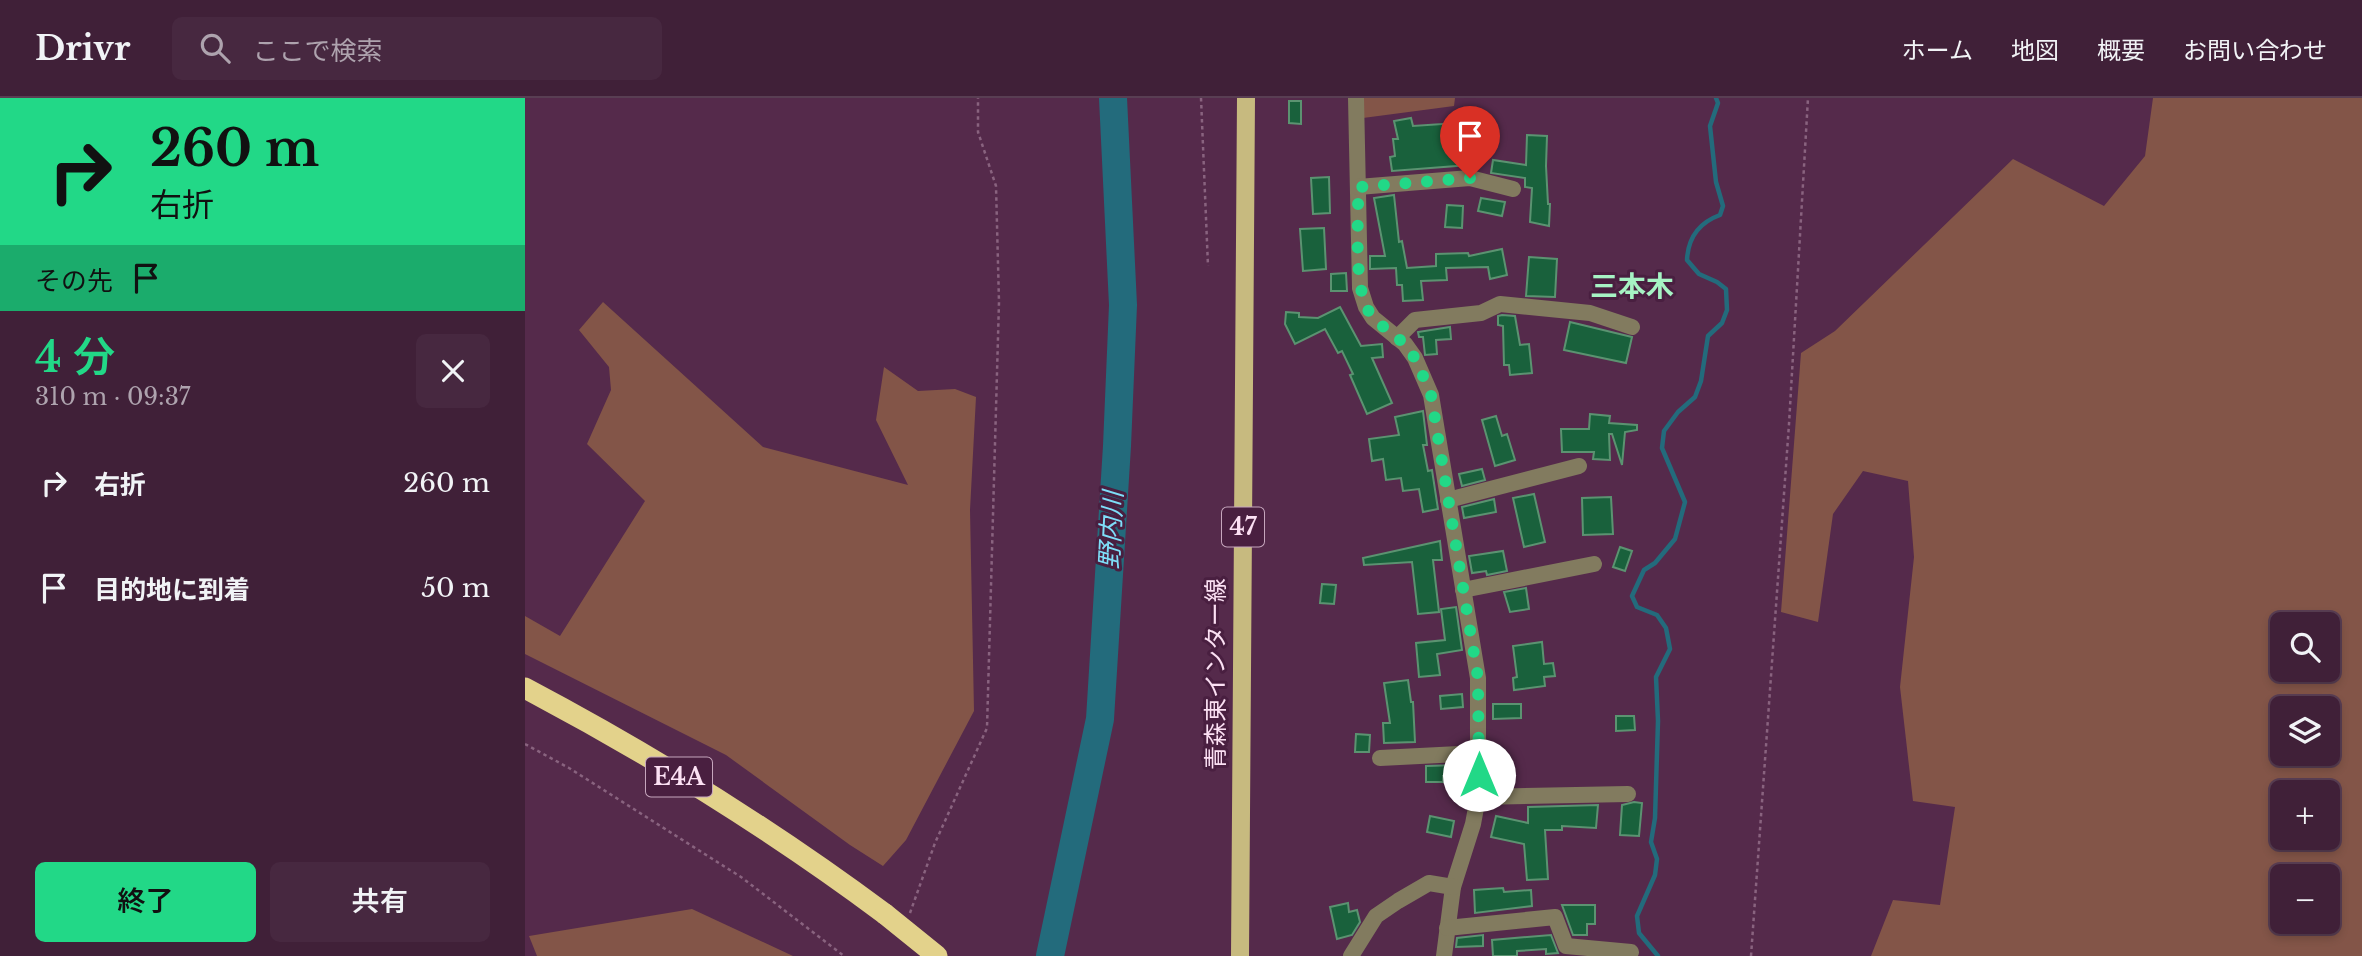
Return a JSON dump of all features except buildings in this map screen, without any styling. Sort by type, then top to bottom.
[{"type":"highway","name":"E4A","points":[[525,688],[588,722],[830,873],[937,956]]},
{"type":"main road","name":"青森東インター線","points":[[1240,956],[1247,98]]},
{"type":"street","points":[[1356,98],[1360,288],[1373,318],[1415,358],[1431,395],[1478,678],[1478,797],[1473,824],[1453,887],[1444,956]]},
{"type":"street","points":[[1358,187],[1470,178],[1513,189]]},
{"type":"street","points":[[1397,338],[1415,320],[1481,313],[1500,304],[1590,313],[1632,327]]},
{"type":"street","points":[[1448,500],[1579,466]]},
{"type":"street","points":[[1463,590],[1594,564]]},
{"type":"street","points":[[1380,758],[1479,753]]},
{"type":"street","points":[[1478,797],[1628,794]]},
{"type":"street","points":[[1351,956],[1376,916],[1398,901],[1429,883],[1453,887]]},
{"type":"street","points":[[1447,928],[1555,917],[1566,946],[1631,952]]},
{"type":"path","points":[[909,918],[935,843],[987,727],[999,302],[996,186],[978,132],[978,98]]},
{"type":"path","points":[[1201,98],[1207,266]]},
{"type":"path","points":[[1751,956],[1789,424],[1808,98]]},
{"type":"path","points":[[525,744],[569,768],[741,877],[843,956]]},
{"type":"shaded area","points":[[1363,98],[1455,98],[1454,106],[1363,118]]},
{"type":"shaded area","points":[[2153,98],[2362,98],[2362,956],[1871,956],[1893,900],[1940,905],[1955,807],[1913,801],[1900,687],[1914,557],[1908,481],[1863,471],[1833,514],[1818,622],[1781,612],[1801,353],[1835,331],[2013,159],[2104,206],[2145,156]]},
{"type":"shaded area","points":[[603,302],[763,447],[908,485],[876,420],[884,367],[918,391],[955,389],[976,397],[970,510],[974,711],[906,840],[883,866],[726,755],[525,654],[525,616],[560,636],[645,501],[587,444],[611,390],[609,367],[579,330]]},
{"type":"shaded area","points":[[692,909],[793,956],[537,956],[529,936]]},
{"type":"waterway","name":"野内川","points":[[1050,956],[1100,719],[1123,305],[1113,98]]},
{"type":"waterway","points":[[1658,956],[1639,933],[1637,916],[1655,875],[1657,859],[1651,842],[1655,818],[1658,721],[1656,677],[1670,649],[1666,628],[1657,615],[1637,607],[1632,596],[1644,570],[1655,563],[1675,539],[1685,502],[1662,448],[1664,431],[1678,412],[1695,397],[1701,381],[1708,336],[1722,323],[1727,310],[1726,289],[1699,274],[1687,260],[1692,238],[1706,222],[1720,215],[1723,206],[1716,182],[1710,126],[1718,103],[1716,98]]},
{"type":"district","name":"三本木","points":[[1632,286]]},
{"type":"route","points":[[1470,178],[1358,187],[1360,288],[1366,307],[1373,318],[1405,344],[1415,358],[1431,395],[1478,678],[1479,775]]}]
